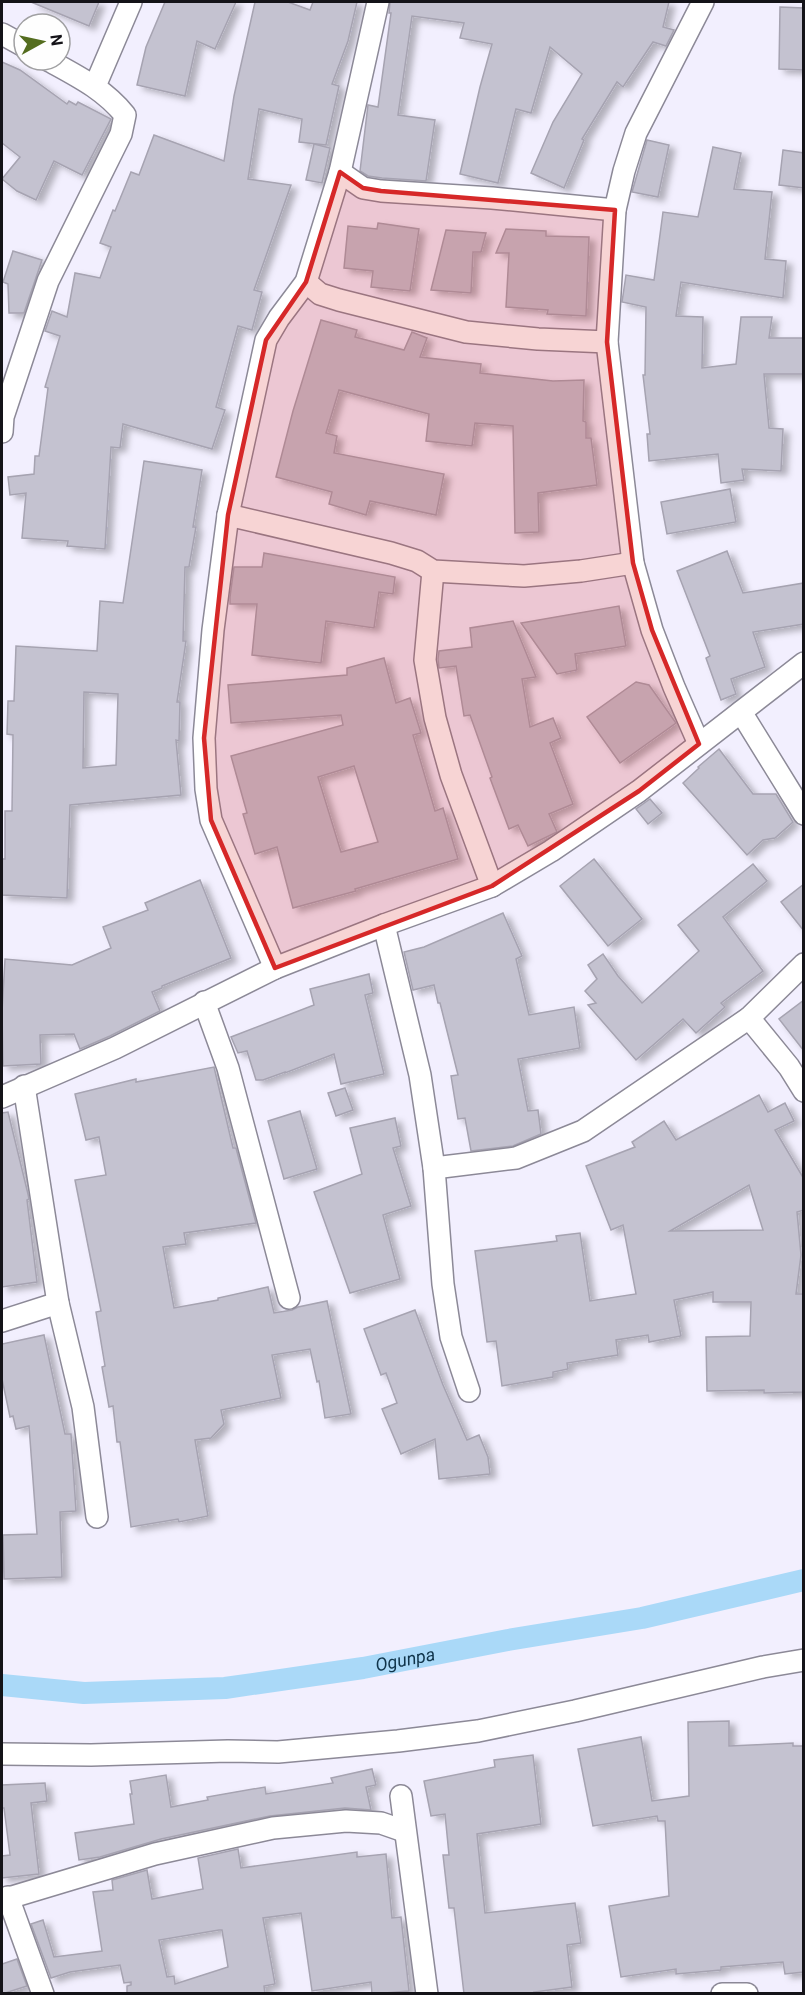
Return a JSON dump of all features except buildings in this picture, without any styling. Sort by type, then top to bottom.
[{"type":"street","points":[[95,86],[130,2]]},
{"type":"street","points":[[275,968],[211,820],[206,789],[204,738],[213,630],[228,515],[266,340],[306,282],[340,172],[378,2]]},
{"type":"street","points":[[699,744],[652,630],[633,563],[607,342],[615,210],[624,171],[636,133],[703,2]]},
{"type":"street","points":[[2,432],[3,417],[48,281],[121,134],[124,116],[112,100],[95,86],[70,72]]},
{"type":"street","points":[[340,172],[363,188],[381,191],[492,198],[615,210]]},
{"type":"street","points":[[306,282],[320,294],[339,300],[466,332],[538,339],[607,342]]},
{"type":"street","points":[[228,515],[391,553],[417,561],[433,571],[524,576],[633,563]]},
{"type":"street","points":[[433,571],[425,660],[435,718],[451,775],[492,886]]},
{"type":"street","points":[[2,1097],[115,1048],[275,968],[492,886],[551,851],[639,791],[804,663]]},
{"type":"street","points":[[741,712],[804,814]]},
{"type":"street","points":[[384,925],[420,1075],[434,1168],[443,1284],[451,1337],[469,1391]]},
{"type":"street","points":[[434,1168],[516,1158],[583,1131],[749,1018],[804,964]]},
{"type":"street","points":[[204,1002],[228,1068],[289,1298]]},
{"type":"street","points":[[749,1018],[789,1067],[804,1091]]},
{"type":"street","points":[[24,1086],[58,1303],[83,1407],[97,1517]]},
{"type":"street","points":[[2,1322],[58,1303]]},
{"type":"street","points":[[2,1754],[278,1752],[398,1741],[478,1731],[575,1711],[763,1666],[804,1660]]},
{"type":"street","points":[[401,1796],[427,1994]]},
{"type":"street","points":[[43,1994],[4,1898],[155,1854],[273,1828],[346,1821],[381,1823],[404,1831]]},
{"type":"street","points":[[722,1994],[747,1994]]},
{"type":"highlighted area","points":[[340,172],[363,188],[381,191],[615,210],[607,342],[633,563],[652,630],[699,744],[639,791],[492,886],[275,968],[211,820],[204,738],[228,515],[266,340],[306,282]]},
{"type":"waterway","name":"Ogunpa","points":[[2,1685],[84,1693],[225,1688],[363,1668],[508,1640],[642,1618],[804,1580]]}]
